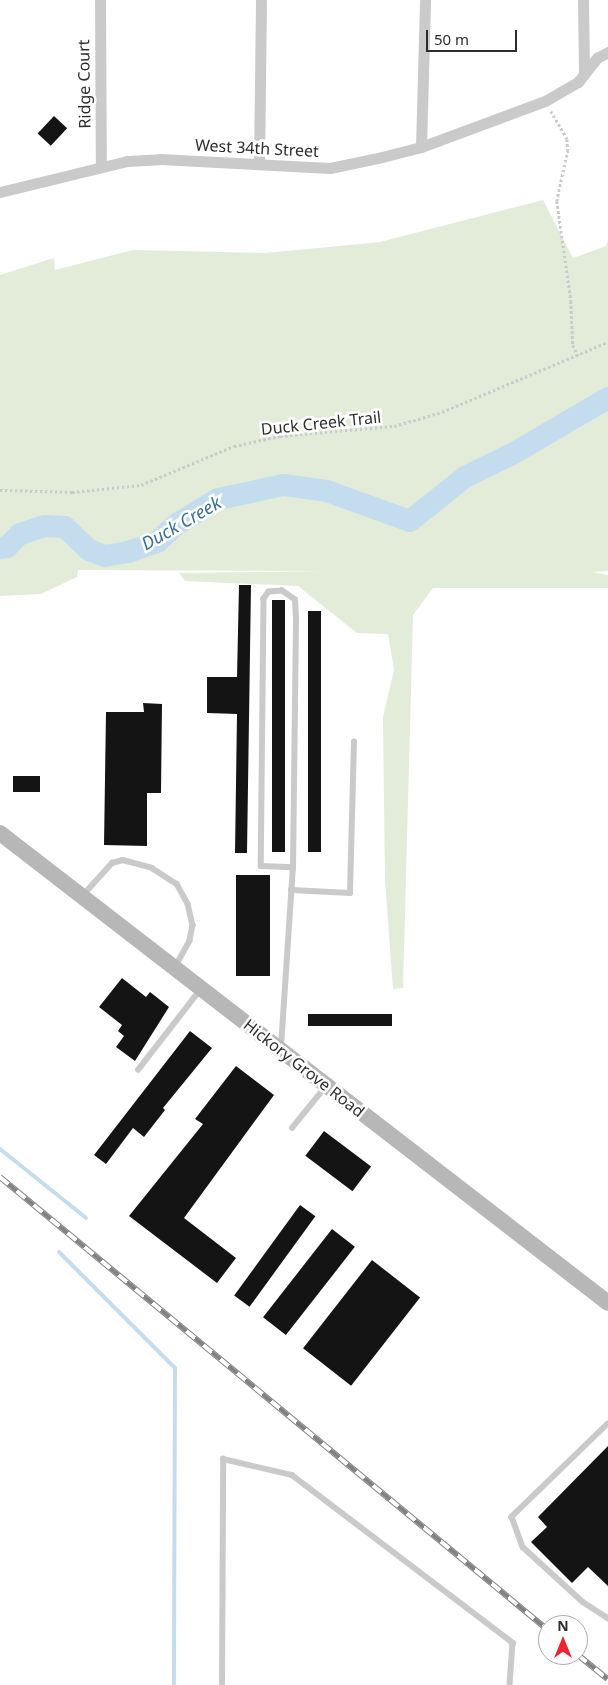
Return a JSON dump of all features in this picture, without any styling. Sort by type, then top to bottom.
[{"type":"main road","name":"Hickory Grove Road","points":[[0,833],[608,1303]]},
{"type":"street","name":"Ridge Court","points":[[100,0],[102,167]]},
{"type":"street","points":[[259,164],[261,0]]},
{"type":"street","points":[[421,147],[425,0]]},
{"type":"street","points":[[583,0],[584,74]]},
{"type":"street","name":"West 34th Street","points":[[0,192],[102,167],[160,159],[330,168],[421,147],[545,101],[578,82],[597,58],[608,52]]},
{"type":"lane","points":[[281,1049],[293,867],[296,619],[295,600],[282,591],[269,592],[264,598],[261,866],[293,867]]},
{"type":"lane","points":[[292,890],[350,892],[354,742]]},
{"type":"lane","points":[[82,896],[112,863],[123,860],[152,868],[177,884],[188,904],[193,925],[190,941],[175,968]]},
{"type":"lane","points":[[138,1070],[201,988]]},
{"type":"lane","points":[[292,1128],[327,1085]]},
{"type":"lane","points":[[608,1424],[512,1517],[522,1547],[583,1602],[608,1618]]},
{"type":"lane","points":[[222,1685],[222,1459],[292,1475],[513,1643],[510,1685]]},
{"type":"path","points":[[545,101],[568,145],[557,201],[572,301],[573,345],[578,356]]},
{"type":"path","name":"Duck Creek Trail","points":[[0,490],[72,492],[141,485],[234,446],[280,436],[394,426],[442,412],[608,342]]},
{"type":"green space","points":[[543,200],[573,258],[606,246],[608,240],[608,571],[592,572],[608,575],[608,588],[433,588],[413,615],[403,988],[393,989],[385,880],[383,717],[394,670],[388,634],[357,633],[298,586],[185,581],[179,573],[325,571],[78,570],[77,577],[41,594],[0,596],[0,275],[54,258],[55,270],[133,250],[266,253],[380,242]]},
{"type":"building","points":[[54,116],[67,128],[51,146],[38,134]]},
{"type":"building","points":[[239,585],[251,585],[247,853],[235,853],[237,714],[207,713],[207,677],[237,677]]},
{"type":"building","points":[[272,600],[285,600],[285,852],[272,852]]},
{"type":"building","points":[[308,611],[321,611],[321,852],[308,852]]},
{"type":"building","points":[[143,703],[162,704],[161,793],[147,793],[147,846],[104,845],[106,712],[144,712]]},
{"type":"building","points":[[13,776],[40,776],[40,792],[13,792]]},
{"type":"building","points":[[236,875],[270,875],[270,976],[236,976]]},
{"type":"building","points":[[122,978],[146,997],[150,992],[169,1007],[135,1061],[116,1047],[124,1036],[118,1031],[122,1025],[99,1007]]},
{"type":"building","points":[[308,1014],[392,1014],[392,1026],[308,1026]]},
{"type":"building","points":[[190,1031],[212,1048],[163,1108],[165,1110],[144,1137],[133,1128],[106,1164],[94,1155]]},
{"type":"building","points":[[236,1066],[274,1095],[184,1218],[236,1258],[217,1283],[129,1216],[203,1124],[195,1119]]},
{"type":"building","points":[[324,1131],[371,1167],[352,1191],[305,1156]]},
{"type":"building","points":[[300,1205],[315,1216],[250,1307],[234,1296]]},
{"type":"building","points":[[332,1229],[355,1247],[286,1335],[263,1317]]},
{"type":"building","points":[[372,1260],[420,1298],[351,1386],[303,1348]]},
{"type":"building","points":[[608,1446],[608,1586],[588,1567],[572,1583],[531,1542],[547,1527],[538,1517]]},
{"type":"waterway","name":"Duck Creek","points":[[0,548],[7,547],[20,534],[45,526],[65,527],[89,550],[105,556],[128,552],[157,542],[177,524],[218,499],[284,485],[327,491],[410,521],[465,477],[514,453],[608,398]]},
{"type":"waterway","points":[[0,1149],[86,1218]]},
{"type":"waterway","points":[[59,1252],[175,1368],[174,1685]]},
{"type":"railway","points":[[0,1177],[538,1622]]},
{"type":"railway","points":[[588,1663],[608,1679]]}]
